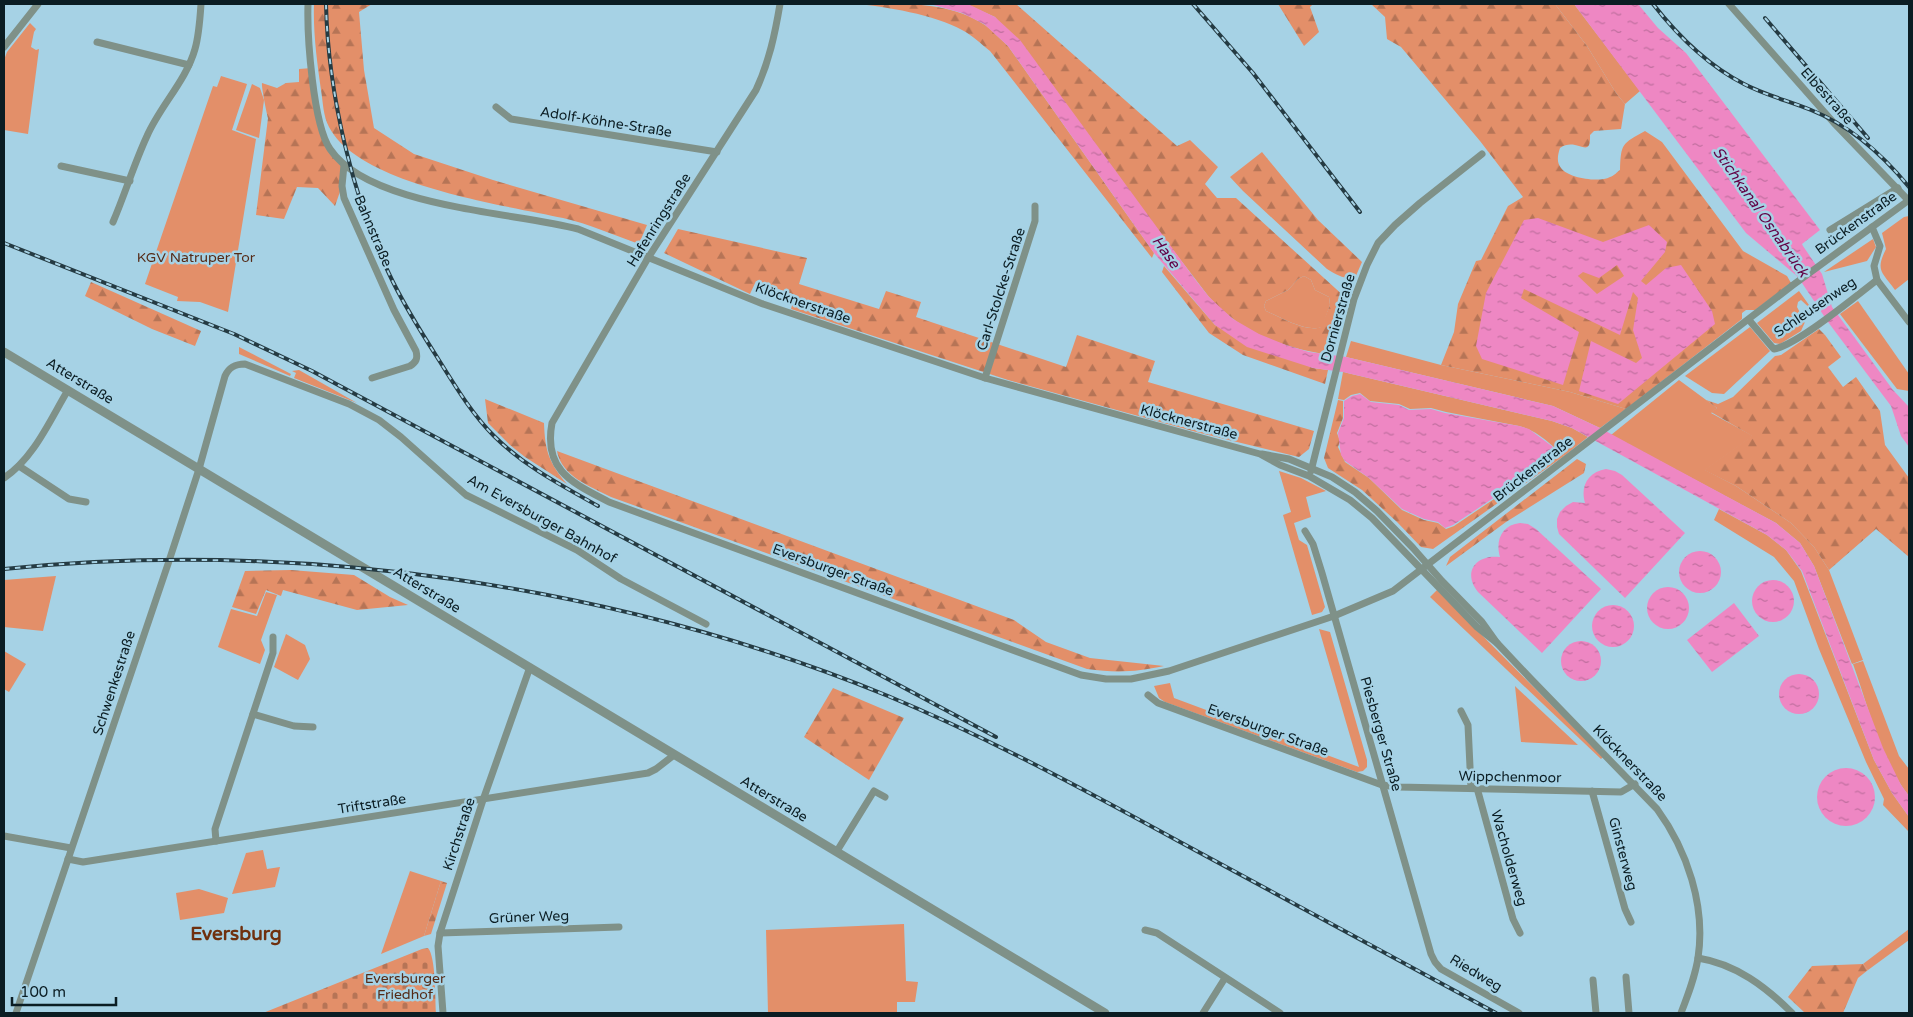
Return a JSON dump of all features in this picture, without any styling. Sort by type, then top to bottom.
[{"type":"street","points":[[5,41],[38,4]]},
{"type":"street","points":[[113,222],[146,138],[155,120],[181,80],[195,51],[201,4]]},
{"type":"street","points":[[308,4],[312,68],[321,130],[330,149],[344,165]]},
{"type":"street","name":"Hafenringstraße","points":[[551,446],[552,423],[648,258],[745,109],[766,68],[774,40],[780,4]]},
{"type":"street","name":"Elbestraße","points":[[1729,4],[1834,123],[1909,200]]},
{"type":"street","points":[[97,42],[189,65]]},
{"type":"street","name":"Adolf-Köhne-Straße","points":[[496,108],[511,119],[717,152]]},
{"type":"street","name":"Dornierstraße","points":[[1309,476],[1354,299],[1378,243],[1395,224],[1482,154]]},
{"type":"street","name":"Klöcknerstraße","points":[[344,165],[366,179],[448,206],[554,223],[578,229],[763,304],[985,378],[1260,454],[1280,465],[1309,476],[1350,500],[1372,518],[1477,628],[1497,643],[1635,784],[1666,821],[1686,861],[1693,884],[1698,919],[1698,958],[1692,983],[1681,1013]]},
{"type":"street","name":"Bahnstraße","points":[[344,165],[342,186],[344,198],[394,310],[416,351],[417,357],[415,363],[410,366],[372,378]]},
{"type":"street","points":[[61,166],[130,181]]},
{"type":"street","points":[[1830,230],[1898,188]]},
{"type":"street","name":"Brückenstraße","points":[[1131,679],[1169,671],[1334,616],[1393,591],[1750,320],[1793,285],[1909,200]]},
{"type":"street","name":"Carl-Stolcke-Straße","points":[[985,378],[1035,221],[1035,206]]},
{"type":"street","name":"Schleusenweg","points":[[1872,227],[1880,246],[1874,266],[1876,280],[1909,322]]},
{"type":"street","name":"Schleusenweg","points":[[1750,320],[1774,349],[1782,347],[1825,319],[1876,280]]},
{"type":"street","name":"Atterstraße","points":[[4,352],[1101,1012]]},
{"type":"street","name":"Schwenkestraße","points":[[16,1013],[198,469],[225,376],[228,370],[238,364]]},
{"type":"street","name":"Am Eversburger Bahnhof","points":[[238,364],[245,364],[349,404],[379,420],[466,495],[577,550],[622,579],[706,624]]},
{"type":"street","points":[[4,478],[19,466],[33,449],[68,390]]},
{"type":"street","name":"Eversburger Straße","points":[[551,446],[554,460],[566,477],[609,502],[1081,675],[1106,679],[1131,679]]},
{"type":"street","name":"Klöcknerstraße","points":[[1260,454],[1270,454],[1312,467],[1356,492],[1392,526],[1482,622],[1497,643]]},
{"type":"street","points":[[19,466],[69,499],[86,502]]},
{"type":"street","name":"Piesberger Straße","points":[[1305,531],[1313,544],[1428,946]]},
{"type":"street","points":[[216,841],[215,829],[274,653],[273,638]]},
{"type":"street","name":"Kirchstraße","points":[[443,1013],[438,946],[440,933],[483,800],[530,667]]},
{"type":"street","name":"Eversburger Straße","points":[[1148,695],[1158,703],[1382,785]]},
{"type":"street","name":"Wacholderweg","points":[[1462,711],[1468,725],[1474,788],[1513,919],[1520,933]]},
{"type":"street","points":[[253,714],[294,726],[313,727]]},
{"type":"street","name":"Triftstraße","points":[[68,859],[83,862],[648,773],[674,755]]},
{"type":"street","name":"Wippchenmoor","points":[[1382,785],[1398,787],[1621,792],[1635,784]]},
{"type":"street","points":[[837,852],[874,791],[885,797]]},
{"type":"street","name":"Ginsterweg","points":[[1592,791],[1625,909],[1632,922]]},
{"type":"street","points":[[4,836],[72,848]]},
{"type":"street","name":"Grüner Weg","points":[[440,933],[620,927]]},
{"type":"street","points":[[1145,930],[1157,933],[1280,1013]]},
{"type":"street","name":"Riedweg","points":[[1428,946],[1435,962],[1441,969],[1520,1013]]},
{"type":"street","points":[[1698,958],[1719,962],[1747,976],[1792,1013]]},
{"type":"street","points":[[1626,977],[1629,1013]]},
{"type":"street","points":[[1203,1013],[1225,978]]},
{"type":"street","points":[[1593,980],[1596,1013]]},
{"type":"green space","points":[[314,4],[372,4],[359,12],[364,70],[374,128],[414,154],[493,180],[647,225],[639,244],[573,220],[471,199],[401,178],[370,164],[345,147],[329,127],[324,114],[314,25]]},
{"type":"green space","points":[[855,4],[905,4],[939,7],[971,17],[988,27],[1008,46],[1154,253],[1152,258],[990,51],[966,32],[938,20],[895,9]]},
{"type":"green space","points":[[966,4],[1016,4],[1177,146],[1190,140],[1218,167],[1205,184],[1217,198],[1236,198],[1346,298],[1331,355],[1292,347],[1254,332],[1223,311],[1209,297],[995,17]],"holes":[[[1304,276],[1311,280],[1315,290],[1329,297],[1330,305],[1321,327],[1308,328],[1301,326],[1266,311],[1264,306],[1266,301],[1288,290],[1298,279]]]},
{"type":"green space","points":[[1278,4],[1313,4],[1310,7],[1319,32],[1304,46]]},
{"type":"green space","points":[[1371,4],[1555,4],[1587,46],[1625,104],[1621,129],[1594,131],[1590,135],[1590,143],[1585,147],[1566,145],[1560,148],[1558,155],[1559,166],[1565,172],[1577,177],[1605,179],[1620,170],[1621,154],[1624,145],[1645,131],[1662,142],[1743,251],[1787,276],[1791,283],[1755,310],[1746,310],[1742,313],[1742,319],[1626,409],[1570,392],[1441,365],[1454,332],[1458,304],[1476,261],[1481,260],[1508,206],[1523,197],[1480,141],[1401,47],[1387,39],[1385,17]]},
{"type":"green space","points":[[1555,4],[1574,4],[1640,91],[1625,104],[1587,46]]},
{"type":"green space","points":[[30,23],[36,29],[31,47],[36,50],[39,49],[28,134],[4,130],[4,60],[7,52]]},
{"type":"green space","points":[[312,68],[321,130],[344,165],[342,186],[335,206],[318,188],[297,187],[284,219],[256,215],[268,118],[262,83],[277,88],[286,83],[299,82],[299,69]]},
{"type":"green space","name":"KGV Natruper Tor","points":[[221,76],[247,84],[232,130],[256,139],[228,312],[200,302],[177,301],[178,297],[145,284],[213,86],[217,87]]},
{"type":"green space","points":[[252,84],[260,88],[264,100],[259,138],[236,130]]},
{"type":"green space","points":[[1262,152],[1318,220],[1362,262],[1355,278],[1337,275],[1327,269],[1230,177]]},
{"type":"green space","points":[[1909,216],[1909,279],[1895,290],[1881,271],[1881,262],[1886,249],[1882,233],[1904,217]]},
{"type":"green space","points":[[678,229],[807,258],[799,284],[879,309],[886,291],[921,302],[916,317],[1066,367],[1077,335],[1155,361],[1148,382],[1314,431],[1309,449],[1299,457],[1200,433],[1008,380],[791,309],[795,295],[756,281],[750,294],[664,253]]},
{"type":"green space","points":[[1873,239],[1876,247],[1867,261],[1824,272]]},
{"type":"green space","points":[[1164,266],[1215,325],[1313,368],[1328,370],[1325,384],[1243,355],[1209,333],[1162,272]]},
{"type":"green space","points":[[1304,276],[1311,280],[1315,290],[1329,297],[1330,305],[1322,327],[1309,328],[1294,324],[1266,311],[1264,306],[1266,301],[1288,290],[1298,279]]},
{"type":"green space","points":[[91,282],[201,331],[195,346],[152,329],[85,296]]},
{"type":"green space","points":[[1799,291],[1814,312],[1801,300],[1798,302],[1797,307],[1805,322],[1801,331],[1780,344],[1774,343],[1757,323]]},
{"type":"green space","points":[[1858,301],[1909,374],[1909,391],[1897,389],[1840,314]]},
{"type":"green space","points":[[1750,327],[1770,351],[1724,394],[1712,393],[1685,376]]},
{"type":"green space","points":[[1819,329],[1841,357],[1828,367],[1843,387],[1856,377],[1880,411],[1885,445],[1909,478],[1909,557],[1876,529],[1829,570],[1814,547],[1791,523],[1736,486],[1704,470],[1752,436],[1711,412],[1717,408],[1706,400],[1718,404],[1733,397],[1775,356],[1781,355]]},
{"type":"green space","points":[[1351,341],[1441,365],[1570,392],[1626,409],[1600,428],[1553,406],[1346,357]]},
{"type":"green space","points":[[239,347],[291,374],[290,376],[239,354]]},
{"type":"green space","points":[[299,370],[357,403],[294,378],[296,373],[292,371]]},
{"type":"green space","points":[[1343,372],[1552,421],[1572,428],[1588,437],[1564,456],[1538,435],[1519,426],[1431,408],[1410,409],[1399,404],[1370,401],[1360,393],[1351,395],[1344,400],[1338,399]]},
{"type":"green space","points":[[1679,380],[1717,408],[1711,413],[1753,436],[1705,470],[1736,486],[1791,523],[1814,547],[1829,570],[1863,660],[1852,664],[1814,566],[1800,543],[1776,523],[1611,435]]},
{"type":"green space","points":[[485,399],[544,423],[545,441],[549,456],[556,470],[567,484],[525,457],[488,423]]},
{"type":"green space","points":[[1338,400],[1343,401],[1343,418],[1337,433],[1340,441],[1338,447],[1345,462],[1369,478],[1402,510],[1424,520],[1438,523],[1446,529],[1454,526],[1534,472],[1553,455],[1554,448],[1564,456],[1433,549],[1421,547],[1362,490],[1328,468],[1324,458]]},
{"type":"green space","points":[[557,451],[1014,620],[1046,642],[1090,658],[1164,666],[1126,671],[1087,669],[611,497],[578,480],[565,468]]},
{"type":"green space","points":[[1577,459],[1586,464],[1584,473],[1506,522],[1446,566],[1450,557]]},
{"type":"green space","points":[[1279,471],[1301,478],[1326,491],[1306,497],[1311,517],[1294,523],[1299,540],[1307,545],[1325,607],[1322,612],[1312,615],[1283,515],[1291,512]]},
{"type":"green space","points":[[1719,509],[1767,535],[1786,550],[1801,571],[1874,760],[1892,793],[1909,817],[1909,832],[1883,805],[1884,799],[1866,762],[1819,649],[1794,581],[1774,557],[1714,520]]},
{"type":"green space","points":[[291,570],[354,575],[390,597],[408,605],[357,610],[283,590],[281,596],[266,590],[256,614],[232,607],[245,571]]},
{"type":"green space","points":[[56,576],[43,631],[4,627],[4,580]]},
{"type":"green space","points":[[1437,590],[1603,757],[1601,759],[1430,597]]},
{"type":"green space","points":[[266,592],[277,595],[261,640],[265,650],[260,664],[218,647],[231,609],[257,616]]},
{"type":"green space","points":[[1319,629],[1330,632],[1367,760],[1367,767],[1363,771],[1357,772],[1165,702],[1159,698],[1154,686],[1170,683],[1174,698],[1359,767]]},
{"type":"green space","points":[[286,634],[305,645],[310,659],[298,680],[274,667]]},
{"type":"green space","points":[[4,651],[26,664],[9,692],[4,689]]},
{"type":"green space","points":[[1863,661],[1899,756],[1909,769],[1909,796],[1891,767],[1870,715],[1853,664]]},
{"type":"green space","points":[[1515,686],[1518,689],[1578,745],[1521,742]]},
{"type":"green space","points":[[833,688],[904,718],[869,780],[804,737]]},
{"type":"green space","points":[[263,850],[267,869],[280,867],[275,887],[232,894],[246,853]]},
{"type":"green space","points":[[410,871],[441,881],[424,936],[381,954]]},
{"type":"green space","points":[[441,881],[447,883],[431,934],[424,936]]},
{"type":"green space","points":[[199,889],[228,898],[224,913],[180,920],[176,893]]},
{"type":"green space","points":[[904,924],[906,981],[918,982],[915,1002],[897,1002],[897,1013],[768,1013],[766,930]]},
{"type":"green space","points":[[1909,929],[1909,940],[1868,970],[1863,964]]},
{"type":"green space","name":"Eversburger Friedhof","points":[[428,948],[431,953],[434,969],[436,1013],[263,1013],[422,949]]},
{"type":"green space","points":[[1863,964],[1868,970],[1858,978],[1843,1013],[1805,1013],[1788,997],[1812,966]]},
{"type":"water","name":"Hase","points":[[930,4],[968,4],[995,17],[1020,40],[1194,278],[1209,297],[1233,319],[1259,334],[1309,352],[1346,357],[1553,406],[1600,428],[1776,523],[1800,543],[1814,566],[1883,748],[1901,785],[1909,796],[1909,817],[1892,793],[1874,760],[1802,571],[1786,550],[1767,535],[1572,428],[1552,421],[1343,372],[1313,368],[1247,347],[1215,325],[1154,253],[1008,46],[984,24],[962,13]]},
{"type":"water","name":"Stichkanal Osnabrück","points":[[1574,4],[1638,4],[1658,28],[1686,53],[1820,230],[1802,244],[1822,274],[1832,307],[1893,390],[1909,407],[1909,447],[1901,436],[1891,406],[1828,322],[1798,277],[1746,233]]},
{"type":"water","points":[[1538,218],[1603,242],[1649,225],[1667,242],[1665,252],[1641,281],[1646,285],[1666,268],[1681,265],[1712,311],[1715,324],[1618,404],[1579,391],[1591,341],[1636,363],[1642,358],[1633,330],[1638,298],[1633,292],[1620,335],[1524,289],[1521,298],[1579,332],[1563,385],[1482,359],[1476,346],[1486,293],[1524,220]],"holes":[[[1617,265],[1624,276],[1597,294],[1578,276],[1583,272],[1599,278]]]},
{"type":"water","points":[[1360,394],[1371,402],[1399,405],[1409,410],[1431,409],[1529,429],[1553,447],[1552,454],[1534,471],[1453,525],[1445,528],[1438,522],[1424,519],[1402,509],[1369,478],[1345,461],[1341,455],[1338,433],[1344,418],[1344,401]]},
{"type":"water","points":[[1606,469],[1622,475],[1685,533],[1625,598],[1559,534],[1557,527],[1557,519],[1560,512],[1573,502],[1585,503],[1584,491],[1587,481],[1594,473]]},
{"type":"water","points":[[1514,524],[1528,524],[1536,529],[1601,589],[1542,653],[1478,592],[1471,578],[1474,566],[1478,561],[1484,558],[1500,557],[1498,545],[1501,534]]},
{"type":"water","points":[[1700,551],[1715,557],[1721,572],[1715,587],[1700,593],[1685,587],[1679,572],[1685,557]]},
{"type":"water","points":[[1777,580],[1785,583],[1791,589],[1794,601],[1791,613],[1785,619],[1769,622],[1761,619],[1755,613],[1752,597],[1755,589],[1761,583]]},
{"type":"water","points":[[1668,587],[1683,593],[1689,608],[1683,623],[1668,629],[1653,623],[1647,608],[1653,593]]},
{"type":"water","points":[[1734,603],[1759,636],[1712,672],[1687,640]]},
{"type":"water","points":[[1613,605],[1628,611],[1634,626],[1628,641],[1613,647],[1598,641],[1592,626],[1598,611]]},
{"type":"water","points":[[1581,641],[1595,647],[1601,661],[1595,675],[1581,681],[1567,675],[1561,661],[1567,647]]},
{"type":"water","points":[[1803,674],[1810,677],[1816,683],[1819,694],[1818,702],[1810,711],[1803,714],[1795,714],[1788,711],[1780,702],[1779,690],[1782,683],[1791,675]]},
{"type":"water","points":[[1840,768],[1852,768],[1862,772],[1871,781],[1875,803],[1867,818],[1852,826],[1840,826],[1830,822],[1821,813],[1817,803],[1817,791],[1821,781],[1830,772]]},
{"type":"railway","points":[[326,4],[332,74],[345,146],[366,217],[403,301],[463,398],[494,436],[530,466],[598,506]]},
{"type":"railway","points":[[1193,4],[1253,73],[1360,212]]},
{"type":"railway","points":[[1653,4],[1694,49],[1718,68],[1752,88],[1811,110],[1839,124],[1877,152],[1909,187]]},
{"type":"railway","points":[[1765,18],[1868,138]]},
{"type":"railway","points":[[4,243],[234,334],[312,371],[996,737]]},
{"type":"railway","points":[[4,569],[115,561],[227,560],[340,566],[454,579],[566,599],[676,625],[784,657],[926,712],[1036,765],[1496,1013]]},
{"type":"district","name":"Eversburg","points":[[236,934]]}]
